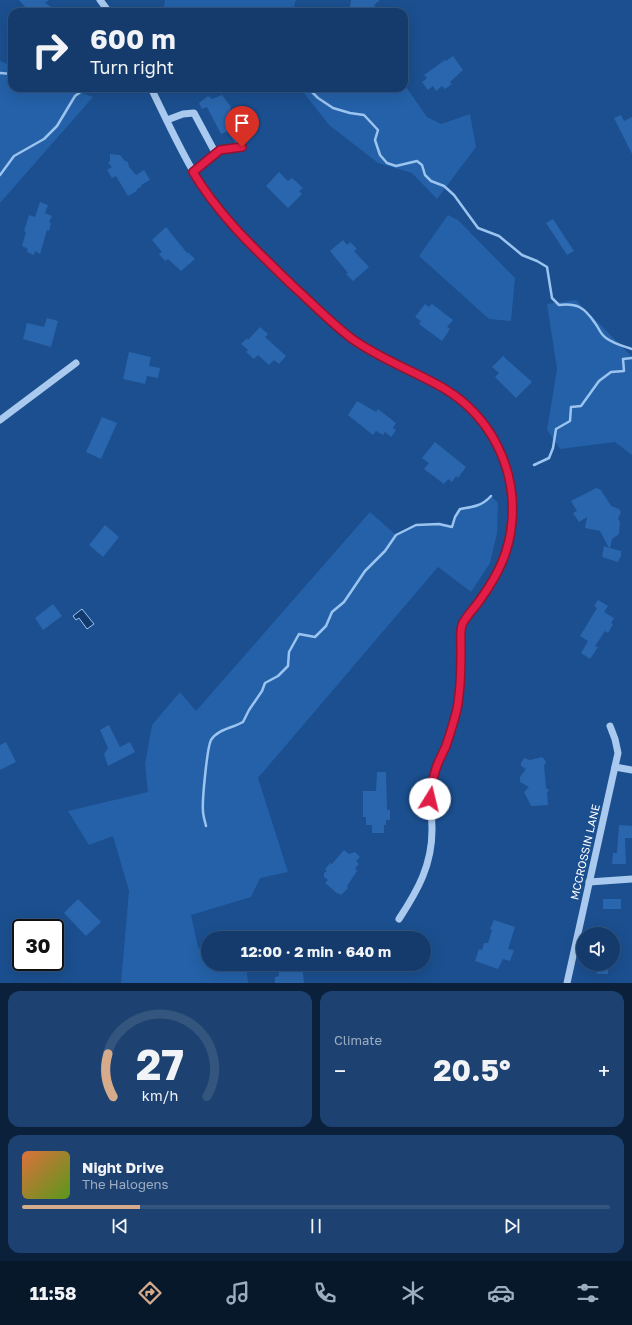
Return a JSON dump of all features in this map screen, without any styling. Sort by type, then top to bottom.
[{"type":"street","points":[[153,92],[204,191],[232,226],[327,318],[352,338],[377,355],[445,389],[471,409],[492,435],[506,463],[513,502],[510,541],[506,556],[491,584],[462,625],[460,685],[457,707],[453,727],[435,771],[432,786],[430,799],[432,831],[428,860],[421,882],[399,918]]},
{"type":"street","points":[[167,120],[183,114],[194,112],[216,154]]},
{"type":"street","points":[[193,172],[220,150],[242,147]]},
{"type":"street","points":[[0,420],[76,363]]},
{"type":"street","name":"MCCROSSIN LANE","points":[[567,983],[618,753],[610,726]]},
{"type":"street","points":[[615,767],[632,770]]},
{"type":"street","points":[[589,882],[632,879]]},
{"type":"shaded area","points":[[165,0],[296,0],[293,8],[164,8]]},
{"type":"shaded area","points":[[0,61],[8,64],[8,92],[79,92],[93,97],[0,203]]},
{"type":"shaded area","points":[[408,90],[427,117],[441,124],[470,114],[476,147],[437,199],[412,173],[378,163],[329,125],[303,92],[408,92]]},
{"type":"shaded area","points":[[448,215],[458,220],[515,278],[511,321],[489,319],[419,256]]},
{"type":"shaded area","points":[[576,300],[632,357],[632,455],[615,442],[560,449],[547,430],[557,369],[547,304]]},
{"type":"shaded area","points":[[491,496],[498,503],[497,533],[490,563],[471,592],[438,567],[258,778],[288,872],[260,878],[251,897],[191,915],[198,947],[201,950],[201,971],[247,971],[248,983],[121,983],[129,891],[113,836],[89,845],[68,811],[148,792],[145,764],[152,725],[180,692],[196,711],[370,512],[396,535],[416,525],[439,524],[452,527],[460,509],[473,507]]},
{"type":"shaded area","points":[[82,609],[94,624],[87,629],[79,618],[76,620],[73,616]]},
{"type":"building","points":[[19,0],[49,0],[45,3],[53,8],[26,8]]},
{"type":"building","points":[[351,0],[380,0],[374,5],[376,8],[350,8]]},
{"type":"building","points":[[453,56],[463,70],[450,82],[452,84],[445,89],[442,86],[436,91],[433,86],[428,90],[422,82],[427,78],[424,75]]},
{"type":"building","points":[[222,95],[231,107],[229,115],[235,116],[245,139],[237,143],[235,143],[228,131],[221,134],[207,107],[202,109],[199,103],[208,96],[212,99]]},
{"type":"building","points":[[621,115],[624,121],[632,117],[632,154],[614,118]]},
{"type":"building","points":[[110,154],[120,155],[125,161],[128,162],[129,167],[136,175],[144,170],[150,180],[141,185],[142,186],[136,190],[137,191],[128,196],[116,176],[112,178],[107,170],[112,167],[108,163],[110,161]]},
{"type":"building","points":[[279,172],[288,181],[292,178],[303,188],[299,191],[302,194],[288,208],[266,186]]},
{"type":"building","points":[[40,202],[48,205],[45,213],[52,216],[49,222],[51,223],[49,231],[47,230],[40,254],[35,251],[34,255],[27,252],[28,249],[22,246],[26,232],[24,231],[29,215],[35,217]]},
{"type":"building","points":[[553,219],[574,251],[567,255],[546,223]]},
{"type":"building","points":[[166,227],[187,253],[188,252],[195,259],[181,271],[168,259],[165,261],[159,254],[162,252],[152,240]]},
{"type":"building","points":[[343,240],[347,245],[350,242],[357,249],[354,251],[369,267],[353,281],[346,274],[348,273],[330,251]]},
{"type":"building","points":[[425,304],[429,307],[432,304],[453,320],[447,327],[450,329],[442,341],[419,324],[421,321],[415,317]]},
{"type":"building","points":[[47,318],[58,321],[51,347],[23,339],[27,323],[44,327]]},
{"type":"building","points":[[260,327],[268,334],[265,337],[286,356],[279,364],[274,360],[269,365],[258,355],[254,359],[246,352],[248,350],[241,344],[247,338],[248,340]]},
{"type":"building","points":[[129,352],[151,357],[149,366],[160,368],[158,378],[147,376],[145,384],[123,379]]},
{"type":"building","points":[[503,356],[532,382],[516,398],[495,377],[499,373],[492,367]]},
{"type":"building","points":[[357,401],[376,412],[378,409],[396,423],[393,428],[396,430],[391,437],[385,432],[383,435],[376,431],[373,435],[348,415]]},
{"type":"building","points":[[102,417],[117,423],[101,459],[86,452]]},
{"type":"building","points":[[435,442],[466,467],[458,478],[456,476],[452,482],[448,479],[444,484],[424,469],[429,463],[422,458]]},
{"type":"building","points":[[596,488],[601,490],[611,506],[619,509],[621,512],[618,519],[620,522],[619,534],[612,539],[610,548],[621,551],[621,558],[620,557],[618,562],[602,557],[604,546],[609,548],[600,531],[585,528],[587,517],[579,522],[573,513],[577,511],[571,501]]},
{"type":"building","points":[[105,525],[119,537],[103,557],[89,545]]},
{"type":"building","points":[[598,600],[608,606],[604,612],[614,618],[611,623],[613,624],[608,633],[605,631],[595,646],[598,647],[590,659],[581,653],[588,641],[580,636],[597,608],[594,606]]},
{"type":"building","points":[[53,604],[62,616],[43,630],[35,618]]},
{"type":"building","points":[[109,725],[120,747],[130,742],[135,752],[108,766],[104,754],[108,748],[100,730]]},
{"type":"building","points":[[6,742],[16,762],[0,770],[0,745]]},
{"type":"building","points":[[542,757],[546,763],[544,765],[546,788],[549,790],[547,793],[548,805],[531,806],[524,792],[529,787],[520,782],[520,777],[526,769],[521,766],[521,763],[524,758],[530,760]]},
{"type":"building","points":[[377,772],[386,772],[387,810],[390,810],[390,820],[386,820],[386,825],[384,825],[384,833],[372,833],[372,825],[366,825],[366,817],[363,817],[363,791],[376,791]]},
{"type":"building","points":[[619,825],[632,826],[632,838],[625,838],[626,864],[612,864],[613,853],[617,853]]},
{"type":"building","points":[[344,850],[349,854],[355,852],[360,857],[356,861],[359,864],[355,868],[357,871],[347,886],[348,888],[341,895],[325,883],[328,880],[324,877],[324,873],[327,871],[325,869],[330,863],[332,864]]},
{"type":"building","points":[[78,899],[101,922],[86,936],[64,913]]},
{"type":"building","points":[[603,899],[621,899],[621,909],[603,909]]},
{"type":"building","points":[[494,920],[515,927],[508,949],[514,950],[510,961],[503,959],[498,969],[475,961],[479,949],[482,950],[484,943],[488,943],[492,930],[490,929]]},
{"type":"building","points":[[279,971],[303,971],[304,983],[275,983],[275,977],[279,976]]},
{"type":"building","points":[[597,971],[608,971],[608,974],[597,974]]},
{"type":"waterway","points":[[0,73],[8,74]]},
{"type":"waterway","points":[[0,175],[14,156],[44,139],[57,126],[75,96],[80,92]]},
{"type":"waterway","points":[[312,92],[333,108],[364,115],[378,130],[375,140],[380,155],[387,163],[396,166],[417,161],[422,165],[425,175],[431,181],[444,186],[454,195],[478,228],[499,236],[522,255],[547,267],[552,298],[559,305],[580,307],[587,313],[604,336],[615,343],[632,349]]},
{"type":"waterway","points":[[534,465],[549,458],[553,448],[556,429],[570,421],[571,407],[581,406],[599,381],[611,372],[624,371],[623,359],[632,358]]},
{"type":"waterway","points":[[206,826],[203,813],[203,797],[206,763],[211,740],[218,733],[243,722],[262,691],[265,683],[278,676],[288,666],[289,652],[299,634],[315,637],[326,626],[332,612],[344,602],[365,571],[385,551],[396,535],[416,525],[439,524],[452,527],[455,517],[460,509],[481,504],[491,496]]},
{"type":"route","points":[[242,147],[220,150],[213,158],[193,172],[204,191],[232,226],[327,318],[352,338],[377,355],[445,389],[460,399],[471,409],[492,435],[506,463],[513,502],[510,541],[506,556],[498,572],[462,625],[460,685],[457,707],[453,727],[435,771],[430,799]]}]
